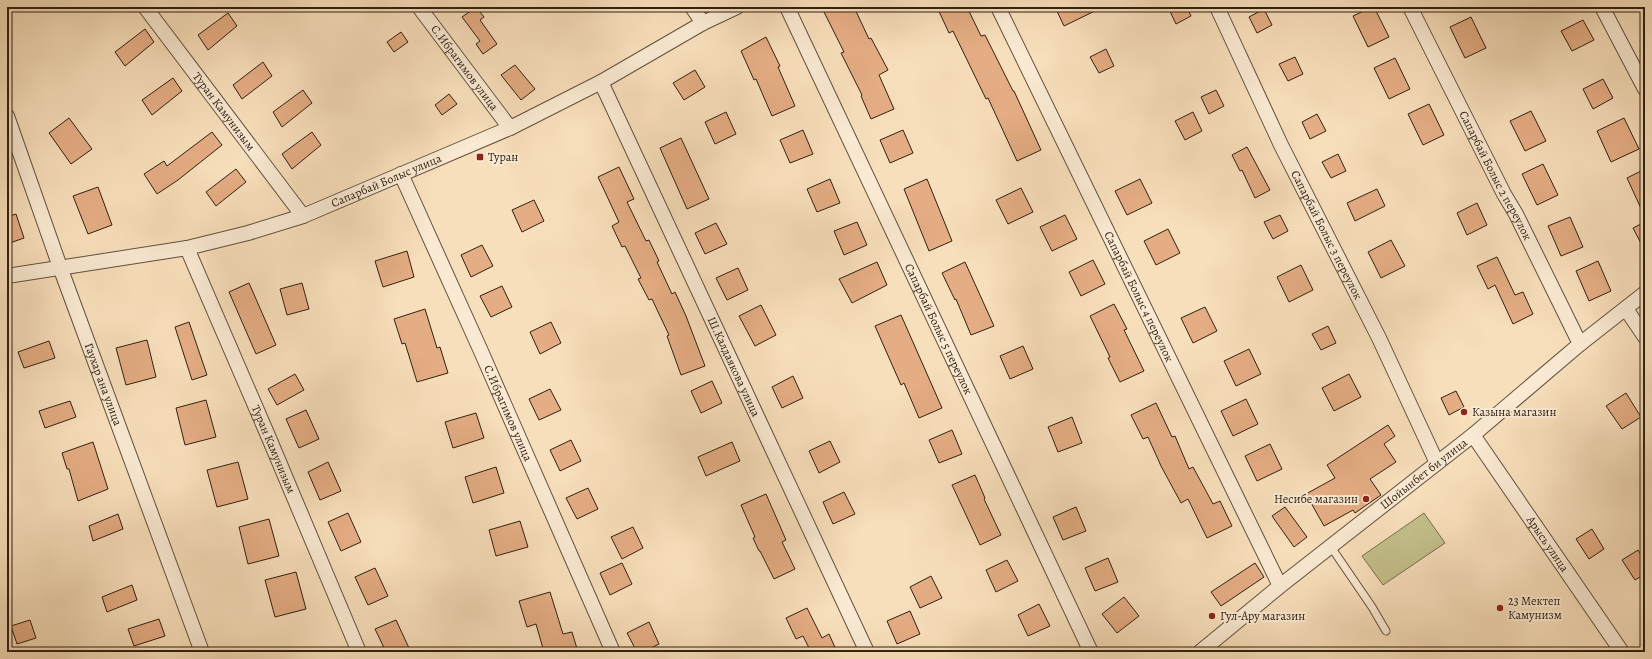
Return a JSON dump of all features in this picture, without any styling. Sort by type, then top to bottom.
[{"type":"street","name":"Туран Камунизым","points":[[145,7],[303,216]]},
{"type":"street","name":"С.Ибрагимов улица","points":[[419,7],[510,128]]},
{"type":"street","points":[[692,7],[703,23]]},
{"type":"street","name":"Сапарбай Болыс улица","points":[[7,276],[187,248],[248,233],[303,216],[510,128],[601,82],[703,23],[737,7]]},
{"type":"street","name":"Сапарбай Болыс 5 переулок","points":[[787,7],[1091,652]]},
{"type":"street","name":"Сапарбай Болыс 4 переулок","points":[[998,7],[1280,586]]},
{"type":"street","name":"Сапарбай Болыс 3 переулок","points":[[1217,7],[1281,145],[1379,338],[1437,463]]},
{"type":"street","name":"Сапарбай Болыс 2 переулок","points":[[1410,7],[1504,194],[1516,214],[1580,344]]},
{"type":"street","points":[[1602,7],[1645,89]]},
{"type":"street","name":"Ш.Калдаякова улица","points":[[601,82],[867,652]]},
{"type":"street","name":"Гаухар ана улица","points":[[7,116],[60,267],[202,652]]},
{"type":"street","name":"С.Ибрагимов улица","points":[[401,174],[614,652]]},
{"type":"street","name":"Туран Камунизым","points":[[187,248],[359,652]]},
{"type":"street","name":"Шойынбет би улица","points":[[1200,652],[1280,586],[1473,435],[1580,344],[1645,293]]},
{"type":"street","points":[[1626,309],[1645,337]]},
{"type":"street","name":"Арысь улица","points":[[1473,435],[1622,652]]},
{"type":"lane","points":[[1331,547],[1372,607],[1386,631]]},
{"type":"shaded area","points":[[1424,513],[1445,543],[1383,585],[1362,556]]},
{"type":"building","points":[[476,7],[484,17],[480,20],[497,44],[483,54],[476,44],[480,41],[462,17]]},
{"type":"building","points":[[834,7],[854,7],[869,39],[871,38],[888,70],[879,75],[894,109],[871,119],[861,96],[862,95],[841,53],[844,52],[824,12]]},
{"type":"building","points":[[937,7],[967,7],[981,36],[985,35],[1014,91],[1041,150],[1017,161],[988,98],[986,99],[953,31],[949,33]]},
{"type":"building","points":[[1055,7],[1103,7],[1064,26]]},
{"type":"building","points":[[1168,7],[1187,7],[1191,16],[1176,24]]},
{"type":"building","points":[[1374,7],[1389,37],[1368,47],[1353,16]]},
{"type":"building","points":[[1264,9],[1272,25],[1257,33],[1249,17]]},
{"type":"building","points":[[228,13],[237,26],[208,50],[198,35]]},
{"type":"building","points":[[1471,17],[1486,48],[1465,58],[1450,27]]},
{"type":"building","points":[[1583,20],[1594,40],[1572,51],[1561,31]]},
{"type":"building","points":[[145,29],[154,42],[125,66],[115,52]]},
{"type":"building","points":[[401,32],[408,42],[394,52],[387,42]]},
{"type":"building","points":[[766,37],[780,66],[778,67],[795,106],[772,116],[756,79],[754,80],[741,51]]},
{"type":"building","points":[[1106,49],[1114,66],[1099,73],[1090,57]]},
{"type":"building","points":[[1295,57],[1303,74],[1288,81],[1279,64]]},
{"type":"building","points":[[1395,58],[1410,89],[1389,99],[1374,68]]},
{"type":"building","points":[[263,62],[272,76],[242,99],[233,85]]},
{"type":"building","points":[[515,65],[535,89],[521,100],[501,75]]},
{"type":"building","points":[[695,70],[705,87],[684,100],[673,83]]},
{"type":"building","points":[[173,78],[182,91],[152,115],[142,100]]},
{"type":"building","points":[[1603,79],[1613,98],[1593,109],[1583,89]]},
{"type":"building","points":[[303,90],[312,103],[282,127],[273,112]]},
{"type":"building","points":[[1216,90],[1224,106],[1209,114],[1201,97]]},
{"type":"building","points":[[449,94],[457,104],[442,115],[435,105]]},
{"type":"building","points":[[1429,104],[1444,135],[1423,145],[1408,114]]},
{"type":"building","points":[[1531,111],[1546,141],[1525,151],[1510,121]]},
{"type":"building","points":[[726,112],[736,134],[715,144],[705,122]]},
{"type":"building","points":[[1193,112],[1202,131],[1185,140],[1175,121]]},
{"type":"building","points":[[1317,114],[1326,131],[1310,139],[1302,122]]},
{"type":"building","points":[[69,118],[92,149],[71,164],[49,133]]},
{"type":"building","points":[[1624,118],[1639,149],[1611,162],[1597,131]]},
{"type":"building","points":[[803,130],[813,154],[790,163],[780,140]]},
{"type":"building","points":[[903,130],[913,153],[890,163],[880,140]]},
{"type":"building","points":[[212,132],[222,145],[178,180],[157,194],[144,174],[164,161],[167,166]]},
{"type":"building","points":[[312,132],[321,145],[292,169],[282,154]]},
{"type":"building","points":[[681,138],[709,199],[687,209],[660,148]]},
{"type":"building","points":[[1247,147],[1270,190],[1255,198],[1242,170],[1240,171],[1232,155]]},
{"type":"building","points":[[1338,154],[1346,171],[1331,178],[1322,162]]},
{"type":"building","points":[[1543,164],[1558,195],[1537,205],[1522,174]]},
{"type":"building","points":[[619,167],[634,199],[627,202],[646,241],[649,240],[659,261],[657,262],[672,294],[675,292],[705,366],[681,375],[667,336],[669,335],[652,299],[649,300],[638,279],[641,278],[625,246],[622,247],[612,226],[619,222],[598,177]]},
{"type":"building","points":[[236,169],[246,182],[216,206],[206,192]]},
{"type":"building","points":[[1645,169],[1645,217],[1627,178]]},
{"type":"building","points":[[830,179],[840,203],[817,212],[807,189]]},
{"type":"building","points":[[927,179],[952,241],[929,251],[904,189]]},
{"type":"building","points":[[1140,179],[1152,203],[1127,215],[1115,191]]},
{"type":"building","points":[[98,187],[112,225],[88,234],[73,196]]},
{"type":"building","points":[[1021,188],[1033,212],[1008,224],[996,200]]},
{"type":"building","points":[[1377,189],[1385,206],[1355,221],[1347,203]]},
{"type":"building","points":[[534,200],[544,221],[522,232],[512,210]]},
{"type":"building","points":[[1477,203],[1487,225],[1467,235],[1457,213]]},
{"type":"building","points":[[16,214],[24,238],[7,244],[7,217]]},
{"type":"building","points":[[1065,215],[1077,239],[1052,251],[1040,227]]},
{"type":"building","points":[[1280,215],[1288,231],[1273,239],[1264,222]]},
{"type":"building","points":[[1570,217],[1583,247],[1561,256],[1548,226]]},
{"type":"building","points":[[857,222],[867,245],[844,255],[834,231]]},
{"type":"building","points":[[1645,222],[1645,251],[1633,228]]},
{"type":"building","points":[[716,223],[727,244],[705,254],[695,233]]},
{"type":"building","points":[[1168,229],[1180,253],[1156,265],[1144,241]]},
{"type":"building","points":[[1391,240],[1405,266],[1381,278],[1368,252]]},
{"type":"building","points":[[482,245],[493,266],[471,277],[461,255]]},
{"type":"building","points":[[407,251],[414,277],[383,287],[375,261]]},
{"type":"building","points":[[1497,257],[1515,295],[1523,292],[1533,314],[1513,324],[1495,285],[1488,289],[1477,266]]},
{"type":"building","points":[[1093,260],[1105,284],[1081,296],[1069,272]]},
{"type":"building","points":[[1598,261],[1611,291],[1589,301],[1576,271]]},
{"type":"building","points":[[877,262],[887,285],[852,303],[839,279]]},
{"type":"building","points":[[965,262],[994,326],[971,335],[956,299],[955,300],[942,273]]},
{"type":"building","points":[[1301,265],[1313,290],[1289,302],[1277,277]]},
{"type":"building","points":[[738,268],[748,290],[727,300],[716,278]]},
{"type":"building","points":[[249,283],[276,345],[256,354],[229,292]]},
{"type":"building","points":[[302,283],[309,309],[287,315],[280,289]]},
{"type":"building","points":[[502,286],[512,307],[491,317],[480,296]]},
{"type":"building","points":[[1114,304],[1127,329],[1124,330],[1144,371],[1120,382],[1108,358],[1110,357],[1090,316]]},
{"type":"building","points":[[761,305],[776,335],[755,346],[739,316]]},
{"type":"building","points":[[1205,307],[1217,331],[1193,343],[1181,318]]},
{"type":"building","points":[[425,309],[437,348],[440,347],[448,373],[417,382],[405,343],[402,344],[394,319]]},
{"type":"building","points":[[901,315],[942,408],[919,418],[904,383],[901,385],[875,326]]},
{"type":"building","points":[[189,322],[207,375],[192,380],[175,327]]},
{"type":"building","points":[[551,322],[561,343],[540,354],[530,332]]},
{"type":"building","points":[[1328,326],[1336,343],[1321,350],[1312,334]]},
{"type":"building","points":[[147,340],[156,377],[126,385],[116,348]]},
{"type":"building","points":[[49,341],[55,358],[24,368],[18,352]]},
{"type":"building","points":[[1023,346],[1033,369],[1010,379],[1000,356]]},
{"type":"building","points":[[1249,349],[1261,374],[1236,386],[1224,361]]},
{"type":"building","points":[[295,374],[304,390],[277,405],[268,389]]},
{"type":"building","points":[[1349,374],[1361,397],[1334,411],[1322,388]]},
{"type":"building","points":[[793,376],[803,398],[782,408],[772,387]]},
{"type":"building","points":[[712,381],[722,403],[701,413],[691,391]]},
{"type":"building","points":[[550,389],[561,410],[539,420],[529,399]]},
{"type":"building","points":[[1456,391],[1464,407],[1449,415],[1441,398]]},
{"type":"building","points":[[1626,393],[1641,417],[1622,429],[1606,406]]},
{"type":"building","points":[[1246,399],[1258,424],[1233,436],[1221,411]]},
{"type":"building","points":[[206,400],[216,437],[185,445],[176,408]]},
{"type":"building","points":[[70,401],[76,417],[45,428],[39,411]]},
{"type":"building","points":[[1156,403],[1172,437],[1175,436],[1189,469],[1193,467],[1213,504],[1220,501],[1232,526],[1207,538],[1188,499],[1181,503],[1161,466],[1148,437],[1143,439],[1131,415]]},
{"type":"building","points":[[306,410],[319,439],[299,448],[286,419]]},
{"type":"building","points":[[476,413],[484,438],[453,448],[445,422]]},
{"type":"building","points":[[1072,417],[1082,443],[1058,452],[1048,427]]},
{"type":"building","points":[[1388,425],[1395,436],[1384,444],[1396,462],[1370,479],[1381,495],[1355,513],[1353,510],[1324,526],[1306,494],[1335,478],[1327,465]]},
{"type":"building","points":[[952,430],[962,454],[939,463],[929,440]]},
{"type":"building","points":[[571,440],[581,461],[560,471],[550,450]]},
{"type":"building","points":[[830,441],[840,462],[819,473],[809,451]]},
{"type":"building","points":[[93,442],[108,489],[78,501],[69,469],[67,469],[62,453]]},
{"type":"building","points":[[732,442],[740,461],[706,476],[698,457]]},
{"type":"building","points":[[1270,444],[1282,469],[1257,481],[1245,456]]},
{"type":"building","points":[[238,462],[248,499],[217,507],[207,470]]},
{"type":"building","points":[[328,462],[341,491],[320,500],[308,472]]},
{"type":"building","points":[[496,467],[504,493],[473,503],[465,477]]},
{"type":"building","points":[[975,475],[985,498],[984,499],[1001,535],[980,545],[952,485]]},
{"type":"building","points":[[588,488],[598,509],[577,519],[566,498]]},
{"type":"building","points":[[844,492],[855,514],[833,524],[823,502]]},
{"type":"building","points":[[766,494],[786,540],[782,542],[795,569],[774,579],[753,538],[755,537],[741,505]]},
{"type":"building","points":[[1076,507],[1086,531],[1063,540],[1053,517]]},
{"type":"building","points":[[1285,507],[1307,537],[1294,547],[1272,516]]},
{"type":"building","points":[[348,513],[361,542],[341,551],[328,522]]},
{"type":"building","points":[[118,514],[123,529],[93,541],[89,526]]},
{"type":"building","points":[[269,519],[279,556],[248,564],[239,527]]},
{"type":"building","points":[[520,521],[528,547],[496,556],[489,530]]},
{"type":"building","points":[[633,527],[643,548],[622,559],[611,537]]},
{"type":"building","points":[[1592,529],[1604,549],[1589,559],[1576,539]]},
{"type":"building","points":[[1638,550],[1645,561],[1645,574],[1635,580],[1622,560]]},
{"type":"building","points":[[1108,558],[1118,582],[1095,591],[1085,568]]},
{"type":"building","points":[[1007,560],[1018,581],[996,592],[986,570]]},
{"type":"building","points":[[622,563],[632,584],[610,595],[600,573]]},
{"type":"building","points":[[1255,563],[1264,577],[1221,606],[1211,592]]},
{"type":"building","points":[[375,568],[388,596],[368,605],[355,577]]},
{"type":"building","points":[[296,572],[306,609],[275,617],[265,580]]},
{"type":"building","points":[[931,576],[942,598],[920,608],[910,587]]},
{"type":"building","points":[[132,585],[137,600],[107,612],[102,597]]},
{"type":"building","points":[[550,592],[563,634],[572,632],[578,652],[544,652],[536,624],[527,627],[519,601]]},
{"type":"building","points":[[1124,597],[1139,616],[1117,633],[1102,614]]},
{"type":"building","points":[[1039,604],[1050,626],[1028,636],[1018,615]]},
{"type":"building","points":[[807,608],[822,638],[829,634],[837,652],[811,652],[803,636],[796,639],[786,618]]},
{"type":"building","points":[[910,611],[920,634],[897,644],[887,621]]},
{"type":"building","points":[[159,619],[165,636],[134,646],[128,629]]},
{"type":"building","points":[[30,620],[36,638],[17,644],[11,626]]},
{"type":"building","points":[[396,620],[409,648],[400,652],[386,652],[375,629]]},
{"type":"building","points":[[649,622],[659,644],[643,652],[637,652],[627,633]]},
{"type":"place","name":"Туран","points":[[480,157]]},
{"type":"place","name":"Казына магазин","points":[[1464,412]]},
{"type":"place","name":"Несибе магазин","points":[[1366,499]]},
{"type":"place","name":"23 Мектеп Камунизм","points":[[1500,608]]},
{"type":"place","name":"Гул-Ару магазин","points":[[1212,616]]}]
